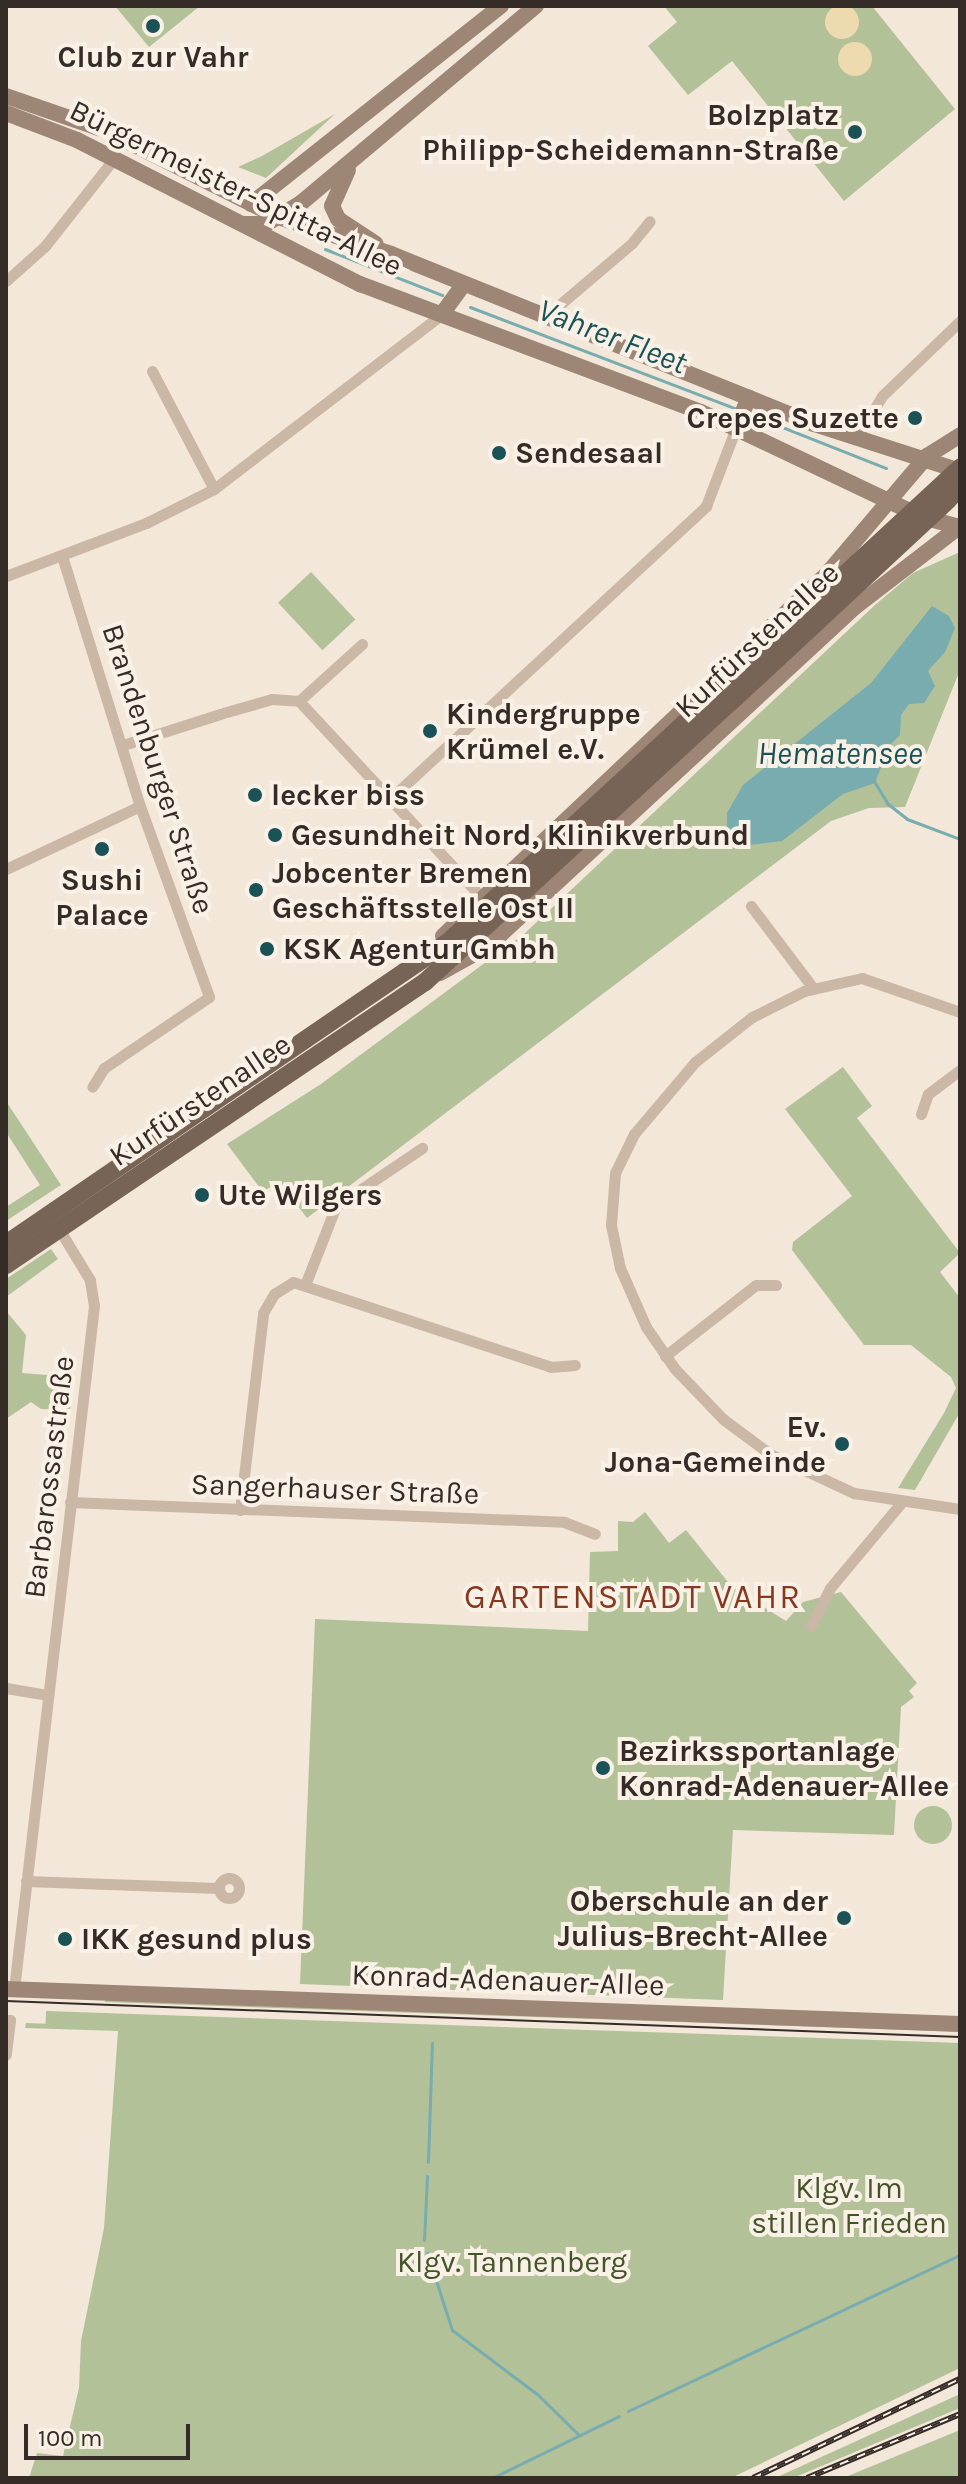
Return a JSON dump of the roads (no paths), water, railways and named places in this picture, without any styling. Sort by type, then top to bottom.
[{"type":"main road","points":[[251,204],[293,175],[326,143],[425,70],[501,6]]},
{"type":"main road","points":[[232,222],[255,225],[278,217],[356,158],[536,6]]},
{"type":"main road","points":[[425,70],[439,88]]},
{"type":"main road","name":"Bürgermeister-Spitta-Allee","points":[[6,96],[107,131],[278,217],[391,254],[544,318],[743,412],[922,517],[960,527]]},
{"type":"main road","name":"Bürgermeister-Spitta-Allee","points":[[6,113],[77,140],[281,247],[360,284],[442,314],[743,412],[927,456],[960,469]]},
{"type":"main road","points":[[356,158],[340,181],[332,206],[338,219],[391,254]]},
{"type":"main road","points":[[281,247],[278,217],[293,175]]},
{"type":"main road","points":[[442,314],[462,286]]},
{"type":"main road","name":"Kurfürstenallee","points":[[419,963],[480,896],[827,574],[887,498],[927,456],[960,435]]},
{"type":"main road","name":"Kurfürstenallee","points":[[6,1244],[419,963],[502,895],[727,695],[947,494],[960,469]]},
{"type":"main road","name":"Kurfürstenallee","points":[[6,1265],[425,982],[487,947],[855,607],[960,527]]},
{"type":"main road","name":"Kurfürstenallee","points":[[425,982],[727,695]]},
{"type":"main road","name":"Konrad-Adenauer-Allee","points":[[10,1989],[960,2024]]},
{"type":"street","points":[[6,281],[45,246],[113,160]]},
{"type":"street","points":[[544,318],[632,243],[650,221]]},
{"type":"street","points":[[6,576],[62,556],[214,489],[442,314]]},
{"type":"street","points":[[856,439],[882,396],[960,321]]},
{"type":"street","points":[[152,371],[214,489]]},
{"type":"street","points":[[391,798],[706,506],[743,412]]},
{"type":"street","name":"Brandenburger Straße","points":[[62,556],[140,806],[209,997],[104,1068],[92,1087]]},
{"type":"street","points":[[299,701],[362,644]]},
{"type":"street","points":[[123,745],[272,699],[299,701],[480,896]]},
{"type":"street","points":[[6,869],[140,806]]},
{"type":"street","points":[[751,906],[813,988]]},
{"type":"street","points":[[960,1012],[866,978],[813,988],[752,1017],[695,1062],[636,1131],[619,1165],[611,1204],[615,1251],[640,1314],[665,1356],[723,1419],[770,1454],[854,1493],[901,1503],[960,1509]]},
{"type":"street","points":[[921,1114],[928,1094],[960,1070]]},
{"type":"street","points":[[305,1285],[336,1206],[422,1148]]},
{"type":"street","name":"Barbarossastraße","points":[[10,1989],[26,1881],[94,1306],[90,1280],[59,1229]]},
{"type":"street","points":[[240,1510],[263,1313],[274,1294],[293,1282],[551,1367],[575,1365]]},
{"type":"street","points":[[665,1356],[756,1285],[776,1285]]},
{"type":"street","name":"Sangerhauser Straße","points":[[70,1502],[564,1522],[595,1534]]},
{"type":"street","points":[[811,1626],[830,1588],[901,1503]]},
{"type":"street","points":[[6,1688],[48,1695]]},
{"type":"street","points":[[26,1881],[218,1888]]},
{"type":"street","points":[[6,2055],[8,2020]]},
{"type":"water","name":"Hematensee","points":[[932,606],[949,616],[955,628],[945,652],[928,671],[935,686],[924,703],[909,704],[901,715],[900,735],[879,756],[882,765],[875,783],[843,794],[782,841],[740,846],[727,834],[727,813],[743,785],[871,683]]},
{"type":"waterway","name":"Vahrer Fleet","points":[[325,249],[442,295]]},
{"type":"waterway","name":"Vahrer Fleet","points":[[470,307],[737,409]]},
{"type":"waterway","name":"Vahrer Fleet","points":[[754,416],[886,468]]},
{"type":"waterway","points":[[874,781],[888,804],[907,819],[960,839]]},
{"type":"waterway","points":[[428,2162],[432,2043]]},
{"type":"waterway","points":[[424,2240],[427,2176]]},
{"type":"waterway","points":[[427,2253],[452,2330],[537,2394],[579,2435]]},
{"type":"waterway","points":[[628,2411],[960,2255]]},
{"type":"waterway","points":[[492,2478],[619,2416]]},
{"type":"tram line","points":[[6,2001],[960,2037]]},
{"type":"railway","points":[[753,2478],[960,2379]]},
{"type":"railway","points":[[807,2478],[960,2414]]},
{"type":"place","name":"Club zur Vahr","points":[[153,26]]},
{"type":"place","name":"Bolzplatz Philipp-Scheidemann-Straße","points":[[855,132]]},
{"type":"place","name":"Crepes Suzette","points":[[915,418]]},
{"type":"place","name":"Sendesaal","points":[[499,453]]},
{"type":"place","name":"Kindergruppe Krümel e.V.","points":[[430,731]]},
{"type":"place","name":"lecker biss","points":[[255,795]]},
{"type":"place","name":"Gesundheit Nord, Klinikverbund","points":[[275,835]]},
{"type":"place","name":"Sushi Palace","points":[[102,849]]},
{"type":"place","name":"Jobcenter Bremen Geschäftsstelle Ost II","points":[[256,890]]},
{"type":"place","name":"KSK Agentur Gmbh","points":[[267,949]]},
{"type":"place","name":"Ute Wilgers","points":[[202,1195]]},
{"type":"place","name":"Ev. Jona-Gemeinde","points":[[842,1444]]},
{"type":"place","name":"Bezirkssportanlage Konrad-Adenauer-Allee","points":[[603,1768]]},
{"type":"place","name":"Oberschule an der Julius-Brecht-Allee","points":[[844,1918]]},
{"type":"place","name":"IKK gesund plus","points":[[65,1939]]},
{"type":"district","name":"GARTENSTADT VAHR","points":[[633,1598]]},
{"type":"park label","name":"Klgv. Im stillen Frieden","points":[[849,2205]]},
{"type":"park label","name":"Klgv. Tannenberg","points":[[512,2262]]}]
